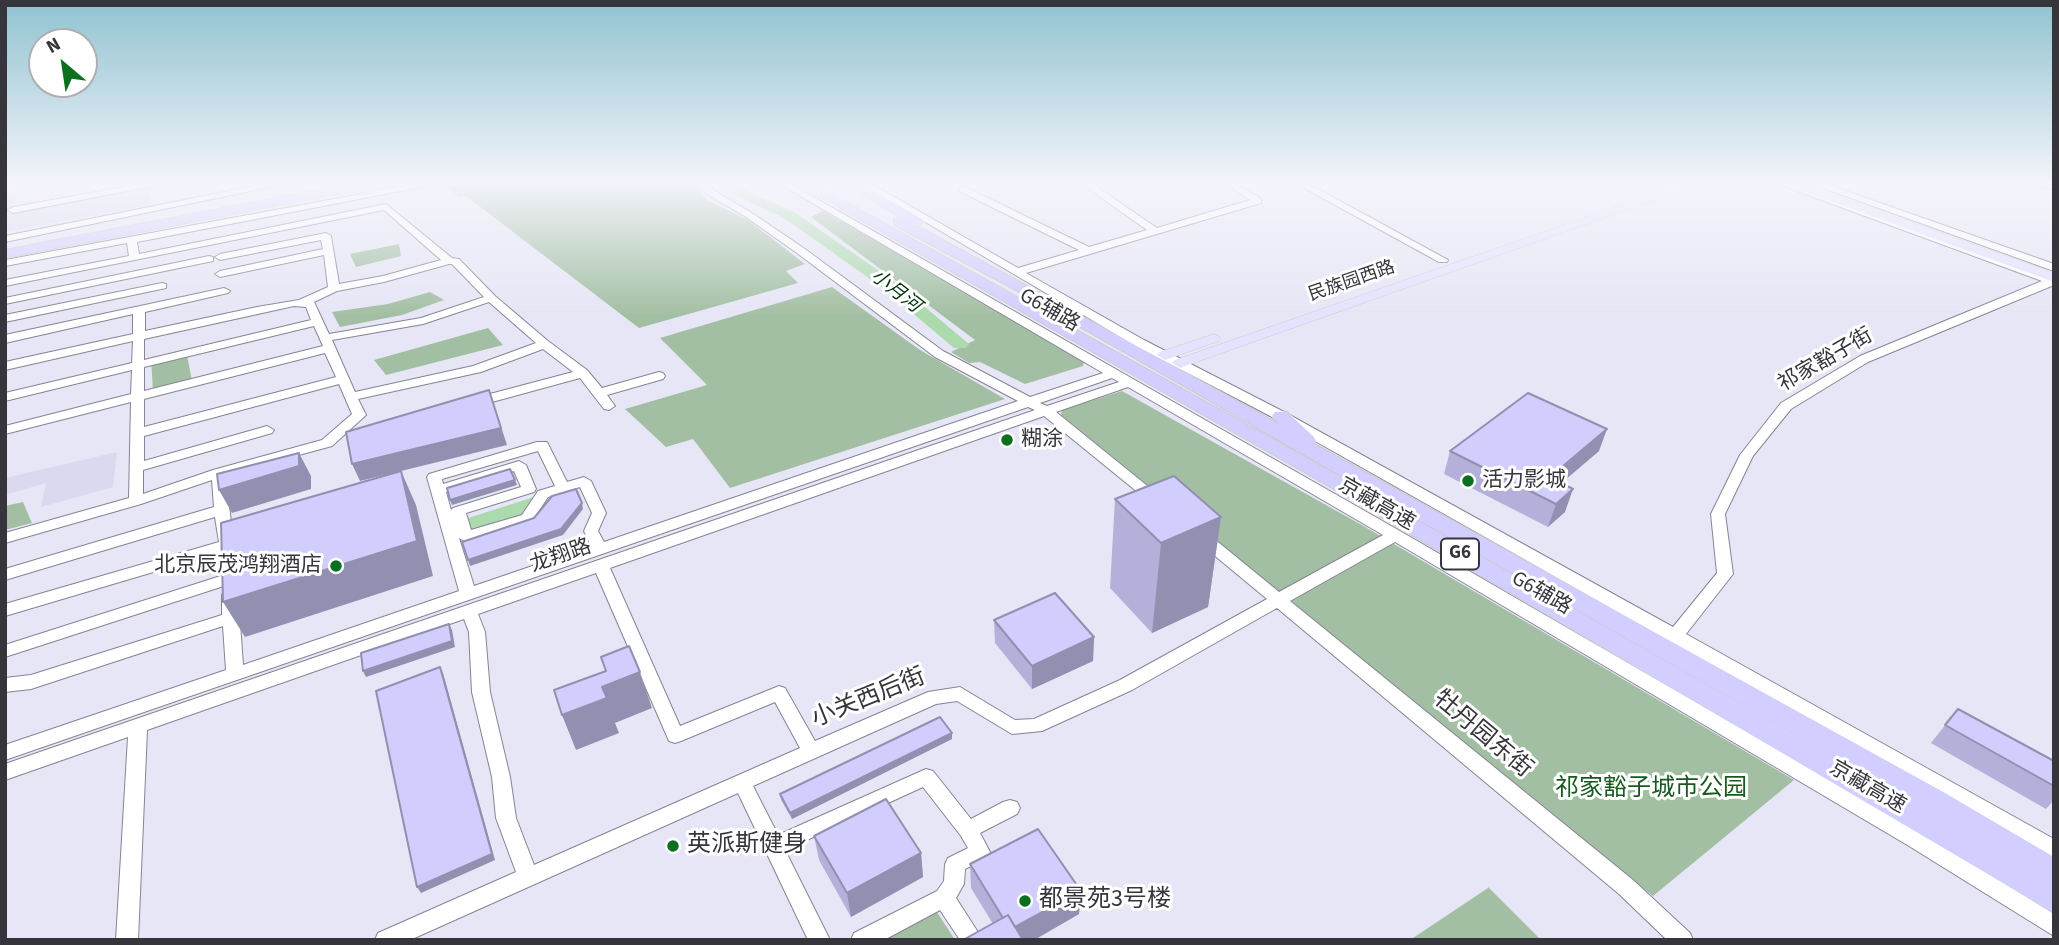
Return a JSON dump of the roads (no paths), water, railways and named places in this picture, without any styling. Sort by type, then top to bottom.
[{"type":"highway","points":[[88,229],[97,227]]},
{"type":"highway","points":[[5,245],[98,227]]},
{"type":"highway","points":[[5,254],[167,227]]},
{"type":"highway","points":[[46,246],[184,227]]},
{"type":"highway","points":[[880,227],[918,262]]},
{"type":"highway","name":"京藏高速","points":[[893,227],[1924,821],[2054,900]]},
{"type":"highway","name":"京藏高速","points":[[903,227],[1011,275],[1085,324],[1936,801],[2054,872]]},
{"type":"highway","points":[[926,227],[1011,275]]},
{"type":"highway","points":[[1085,324],[1140,343]]},
{"type":"highway","points":[[1281,416],[1331,463]]},
{"type":"main road","name":"民族园西路","points":[[1165,355],[1538,227]]},
{"type":"main road","name":"民族园西路","points":[[1180,363],[1570,227]]},
{"type":"main road","points":[[1912,227],[2053,277]]},
{"type":"main road","points":[[1920,227],[2053,277]]},
{"type":"street","points":[[5,239],[63,227]]},
{"type":"street","points":[[5,263],[126,235],[184,227]]},
{"type":"street","points":[[5,283],[286,227]]},
{"type":"street","points":[[409,227],[449,261]]},
{"type":"street","points":[[766,227],[939,354],[1039,407],[1162,505]]},
{"type":"street","name":"G6辅路","points":[[858,227],[1395,535],[1916,840],[2054,926]]},
{"type":"street","name":"G6辅路","points":[[934,227],[1011,275],[1281,416],[2054,849]]},
{"type":"street","points":[[1040,227],[1088,251]]},
{"type":"street","points":[[1149,227],[1155,231]]},
{"type":"street","points":[[1011,275],[1168,227]]},
{"type":"street","points":[[1382,227],[1443,260]]},
{"type":"street","points":[[1908,227],[2053,277]]},
{"type":"street","points":[[1926,227],[2053,277]]},
{"type":"street","points":[[126,235],[134,258]]},
{"type":"street","points":[[5,302],[326,236],[334,288]]},
{"type":"street","points":[[207,243],[220,274],[227,317]]},
{"type":"street","points":[[220,274],[330,251]]},
{"type":"street","points":[[302,303],[334,288],[384,279],[455,261],[491,298],[544,344],[583,373],[609,405]]},
{"type":"street","points":[[47,357],[58,272]]},
{"type":"street","name":"祁家豁子街","points":[[1676,635],[1725,574],[1718,514],[1747,455],[1786,406],[1864,359],[2053,277]]},
{"type":"street","points":[[5,319],[162,286]]},
{"type":"street","points":[[5,339],[224,291]]},
{"type":"street","points":[[5,430],[139,396],[327,343],[423,321],[491,298]]},
{"type":"street","points":[[5,366],[294,303],[310,304],[359,415],[327,443]]},
{"type":"street","points":[[136,501],[139,310]]},
{"type":"street","points":[[5,397],[318,322]]},
{"type":"street","points":[[351,397],[477,369],[544,344]]},
{"type":"street","points":[[462,406],[583,373]]},
{"type":"street","name":"龙翔路","points":[[1039,407],[1114,373]]},
{"type":"street","points":[[599,393],[659,376]]},
{"type":"street","points":[[138,433],[343,379]]},
{"type":"street","name":"龙翔路","points":[[5,772],[600,557],[1039,407],[1130,383]]},
{"type":"street","points":[[137,467],[267,430]]},
{"type":"street","points":[[5,538],[136,501],[218,473],[354,436]]},
{"type":"street","points":[[528,877],[506,818],[501,777],[481,692],[477,632],[468,603],[459,544],[434,477],[542,445],[558,488]]},
{"type":"street","points":[[438,490],[519,465],[529,489],[458,511],[466,537],[527,518],[543,494],[584,481],[598,513],[591,531],[600,557],[676,736],[779,693],[811,751]]},
{"type":"street","points":[[218,473],[230,578],[230,618],[235,673]]},
{"type":"street","points":[[5,575],[222,510]]},
{"type":"street","name":"牡丹园东街","points":[[1194,530],[1626,887],[1682,940]]},
{"type":"street","name":"小关西后街","points":[[386,940],[934,696],[960,694],[1013,727],[1036,726],[1126,685],[1395,535]]},
{"type":"street","points":[[5,610],[226,545]]},
{"type":"street","points":[[5,651],[230,578]]},
{"type":"street","name":"龙翔路","points":[[5,753],[235,673],[468,603]]},
{"type":"street","points":[[5,691],[230,618]]},
{"type":"street","points":[[5,685],[31,682]]},
{"type":"street","points":[[127,940],[138,726]]},
{"type":"street","points":[[774,846],[926,777],[968,830],[980,852],[955,864],[954,884],[944,898],[862,940]]},
{"type":"street","points":[[742,782],[819,940]]},
{"type":"street","points":[[968,830],[1010,808]]},
{"type":"street","points":[[944,898],[972,940]]},
{"type":"waterway","name":"小月河","points":[[806,227],[889,285],[960,344]]},
{"type":"place","name":"糊涂","points":[[1007,440]]},
{"type":"place","name":"活力影城","points":[[1468,481]]},
{"type":"place","name":"北京辰茂鸿翔酒店","points":[[336,566]]},
{"type":"place","name":"英派斯健身","points":[[673,846]]},
{"type":"place","name":"都景苑3号楼","points":[[1025,901]]},
{"type":"park label","name":"祁家豁子城市公园","points":[[1651,790]]}]
